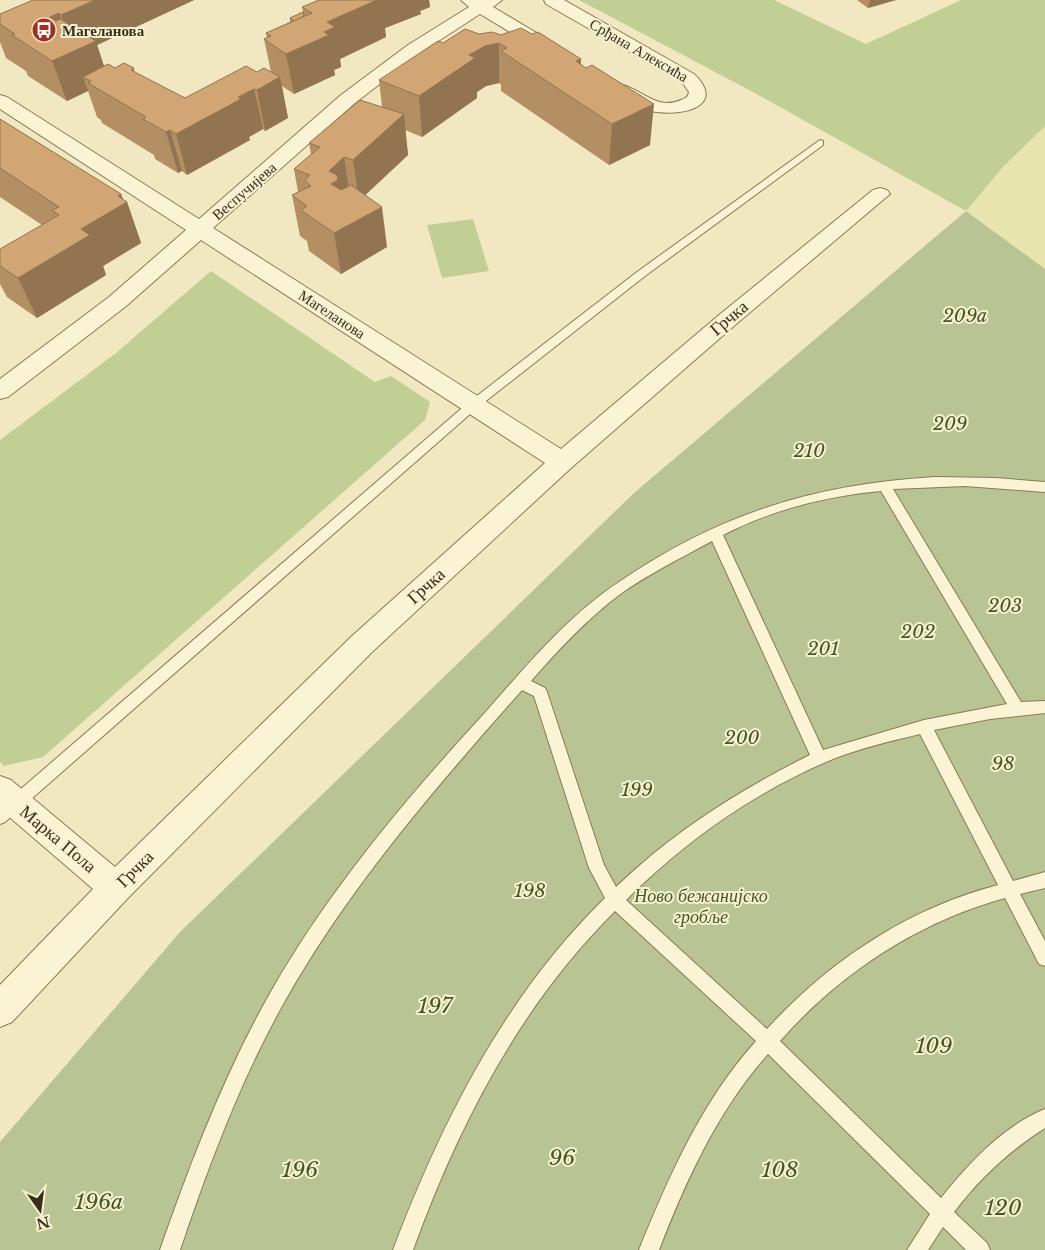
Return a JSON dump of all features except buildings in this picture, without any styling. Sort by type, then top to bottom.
[{"type":"street","name":"Срђана Алексића","points":[[552,0],[688,78],[695,84],[698,96],[693,102],[684,106],[661,108],[644,104],[607,82]]},
{"type":"street","points":[[481,2],[565,57]]},
{"type":"street","name":"Веспучијева","points":[[0,391],[117,302],[348,99],[414,49],[481,2]]},
{"type":"street","name":"Магеланова","points":[[0,101],[562,462]]},
{"type":"street","name":"Грчка","points":[[0,1010],[116,888],[362,644],[562,462],[727,320],[880,194]]},
{"type":"street","name":"Марка Пола","points":[[5,803],[116,888]]},
{"type":"lane","points":[[5,803],[473,405],[640,274],[820,143]]},
{"type":"lane","points":[[170,1250],[186,1201],[234,1086],[265,1020],[305,951],[372,854],[453,757],[564,637],[612,593],[651,567],[715,533],[755,515],[810,498],[884,485],[968,481],[1045,488]]},
{"type":"lane","points":[[884,485],[1017,708]]},
{"type":"lane","points":[[715,533],[819,758]]},
{"type":"lane","points":[[522,683],[540,692],[597,868],[614,899],[766,1040],[980,1250]]},
{"type":"lane","points":[[403,1250],[416,1214],[450,1135],[487,1066],[538,989],[570,947],[614,899],[671,848],[731,806],[819,758],[924,726],[1017,708],[1045,707]]},
{"type":"lane","points":[[924,726],[1045,958]]},
{"type":"lane","points":[[649,1250],[689,1155],[726,1093],[766,1040],[809,996],[856,959],[904,928],[956,905],[1009,887],[1045,880]]},
{"type":"lane","points":[[917,1250],[941,1212],[978,1169],[1018,1134],[1045,1118]]},
{"type":"shaded area","points":[[1045,119],[1045,269],[966,211]]},
{"type":"green space","points":[[579,0],[774,0],[866,44],[961,0],[1045,0],[1045,126],[1004,166],[966,211],[753,92]]},
{"type":"green space","name":"Ново бежанијско гробље","points":[[966,211],[1045,269],[1045,1250],[0,1250],[0,1142],[180,932],[634,493]]},
{"type":"green space","points":[[473,219],[489,271],[442,278],[427,225]]},
{"type":"green space","points":[[211,271],[375,382],[391,376],[430,402],[425,420],[43,757],[4,766],[0,762],[0,440],[116,353]]},
{"type":"place","name":"Магеланова","points":[[44,30]]},
{"type":"park label","name":"209a","points":[[965,316]]},
{"type":"park label","name":"209","points":[[950,424]]},
{"type":"park label","name":"210","points":[[809,451]]},
{"type":"park label","name":"203","points":[[1005,606]]},
{"type":"park label","name":"202","points":[[918,632]]},
{"type":"park label","name":"201","points":[[823,649]]},
{"type":"park label","name":"200","points":[[742,738]]},
{"type":"park label","name":"98","points":[[1003,764]]},
{"type":"park label","name":"199","points":[[637,790]]},
{"type":"park label","name":"198","points":[[530,891]]},
{"type":"park label","name":"197","points":[[435,1006]]},
{"type":"park label","name":"109","points":[[934,1046]]},
{"type":"park label","name":"96","points":[[562,1158]]},
{"type":"park label","name":"196","points":[[300,1170]]},
{"type":"park label","name":"108","points":[[780,1170]]},
{"type":"park label","name":"196a","points":[[99,1202]]},
{"type":"park label","name":"120","points":[[1003,1208]]}]
